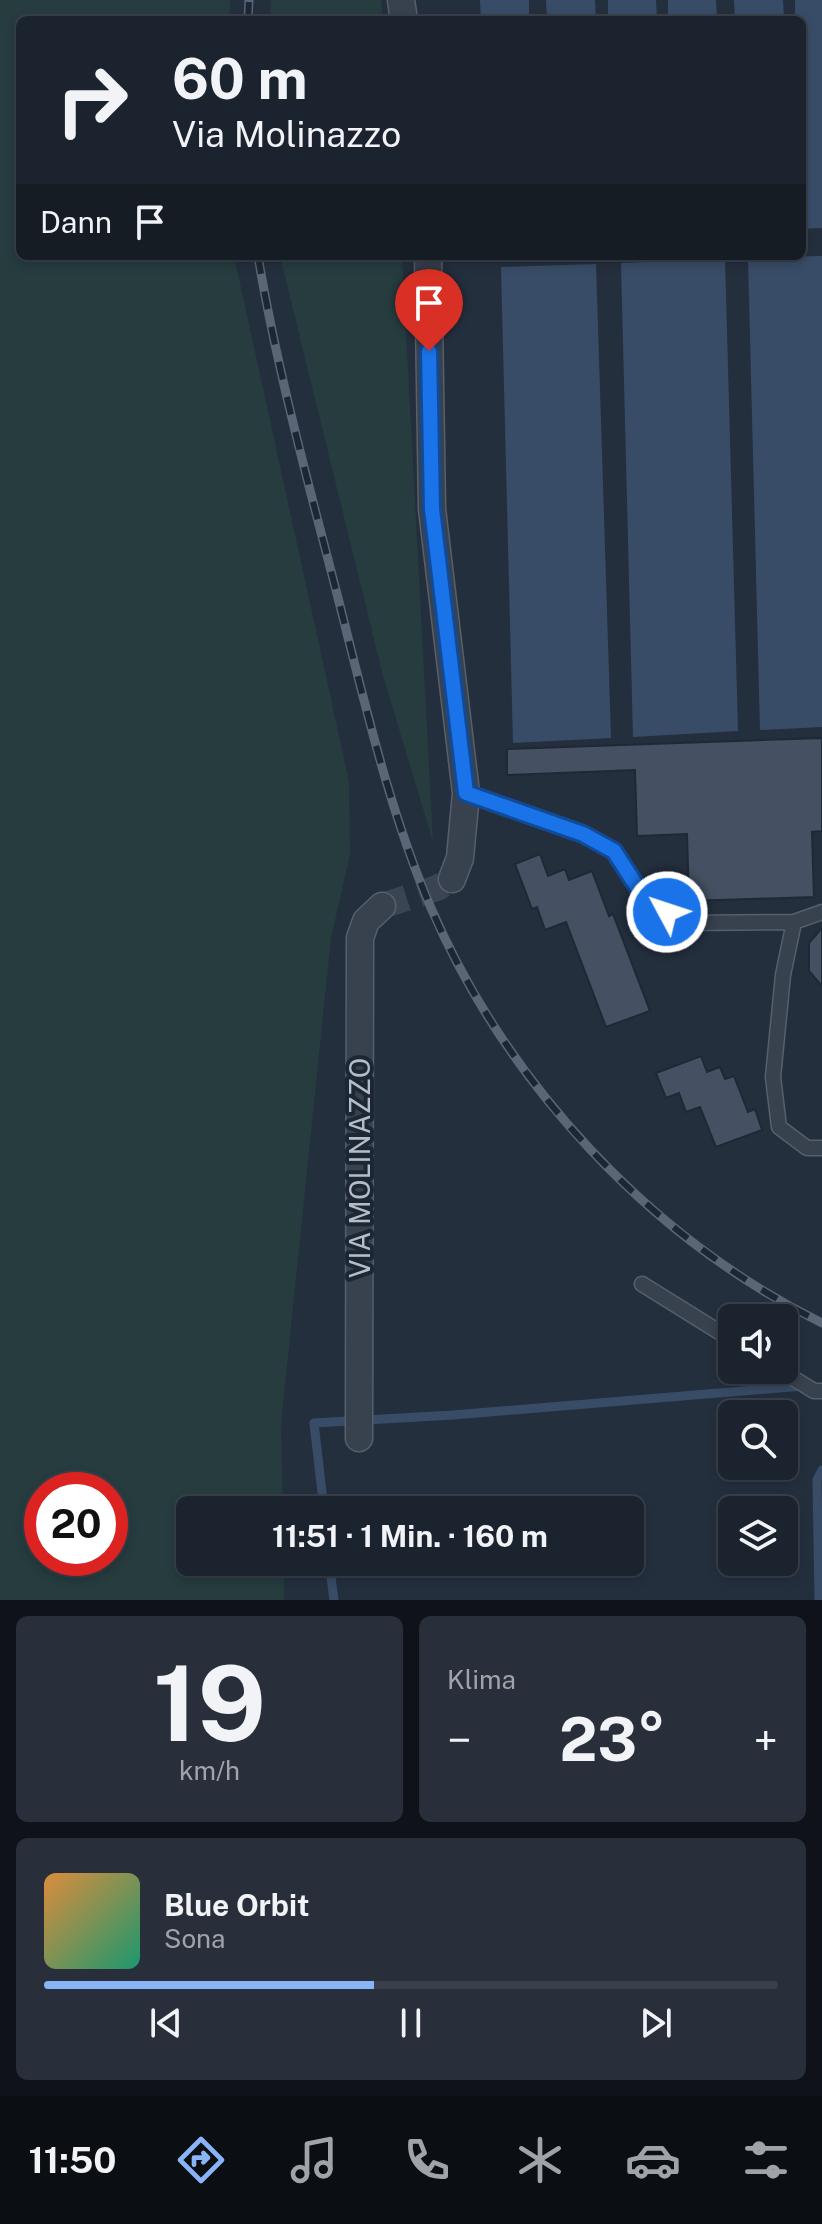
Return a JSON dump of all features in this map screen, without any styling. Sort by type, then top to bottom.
[{"type":"street","points":[[428,260],[432,509],[466,793],[460,858],[452,879]]},
{"type":"street","name":"VIA MOLINAZZO","points":[[359,1438],[360,938],[366,921],[382,906]]},
{"type":"lane","points":[[466,793],[583,834],[614,851],[647,902],[687,923],[794,922],[822,912]]},
{"type":"lane","points":[[794,922],[783,975],[773,1077],[779,1127],[807,1148],[822,1148]]},
{"type":"lane","points":[[642,1284],[718,1331]]},
{"type":"lane","points":[[798,1381],[814,1391],[822,1391]]},
{"type":"green space","points":[[0,0],[230,0],[229,16],[16,16],[16,260],[235,260],[349,781],[350,855],[331,938],[281,1424],[283,1496],[176,1496],[176,1576],[284,1576],[284,1600],[0,1600]]},
{"type":"green space","points":[[271,0],[381,0],[383,16],[270,16]]},
{"type":"green space","points":[[281,260],[402,260],[433,842],[382,672]]},
{"type":"water","points":[[480,0],[529,0],[529,16],[481,16]]},
{"type":"water","points":[[546,0],[595,0],[596,16],[547,16]]},
{"type":"water","points":[[608,0],[656,0],[657,16],[608,16]]},
{"type":"water","points":[[668,0],[716,0],[717,16],[668,16]]},
{"type":"water","points":[[734,0],[783,0],[784,16],[735,16]]},
{"type":"water","points":[[795,0],[822,0],[822,228],[806,229],[806,16],[795,16]]},
{"type":"water","points":[[806,256],[822,256],[822,727],[760,730],[748,260],[806,260]]},
{"type":"water","points":[[725,260],[738,731],[633,737],[621,263]]},
{"type":"water","points":[[596,264],[611,738],[513,743],[501,267]]},
{"type":"building","points":[[822,738],[822,831],[812,832],[814,897],[689,901],[687,834],[637,836],[635,770],[507,775],[507,749]]},
{"type":"building","points":[[540,854],[548,876],[565,869],[569,880],[592,871],[609,916],[613,914],[650,1011],[606,1027],[566,922],[545,930],[537,907],[532,909],[515,864]]},
{"type":"building","points":[[821,929],[822,986],[809,971],[809,943]]},
{"type":"building","points":[[701,1056],[707,1072],[720,1067],[725,1079],[734,1076],[748,1112],[755,1109],[762,1130],[716,1147],[700,1107],[686,1112],[679,1093],[666,1098],[656,1073]]},
{"type":"waterway","points":[[322,1496],[314,1423],[453,1415],[803,1386]]},
{"type":"waterway","points":[[819,1600],[817,1480],[822,1470]]},
{"type":"waterway","points":[[331,1576],[334,1600]]},
{"type":"tunnel","points":[[382,906],[437,888],[452,879]]},
{"type":"railway","points":[[248,16],[249,0]]},
{"type":"railway","points":[[259,260],[294,426],[378,753],[416,870],[463,973],[500,1035],[543,1094],[590,1150],[643,1201],[699,1247],[759,1288],[822,1323]]},
{"type":"route","points":[[429,351],[432,509],[466,793],[583,834],[614,851],[647,902],[667,912]]}]
